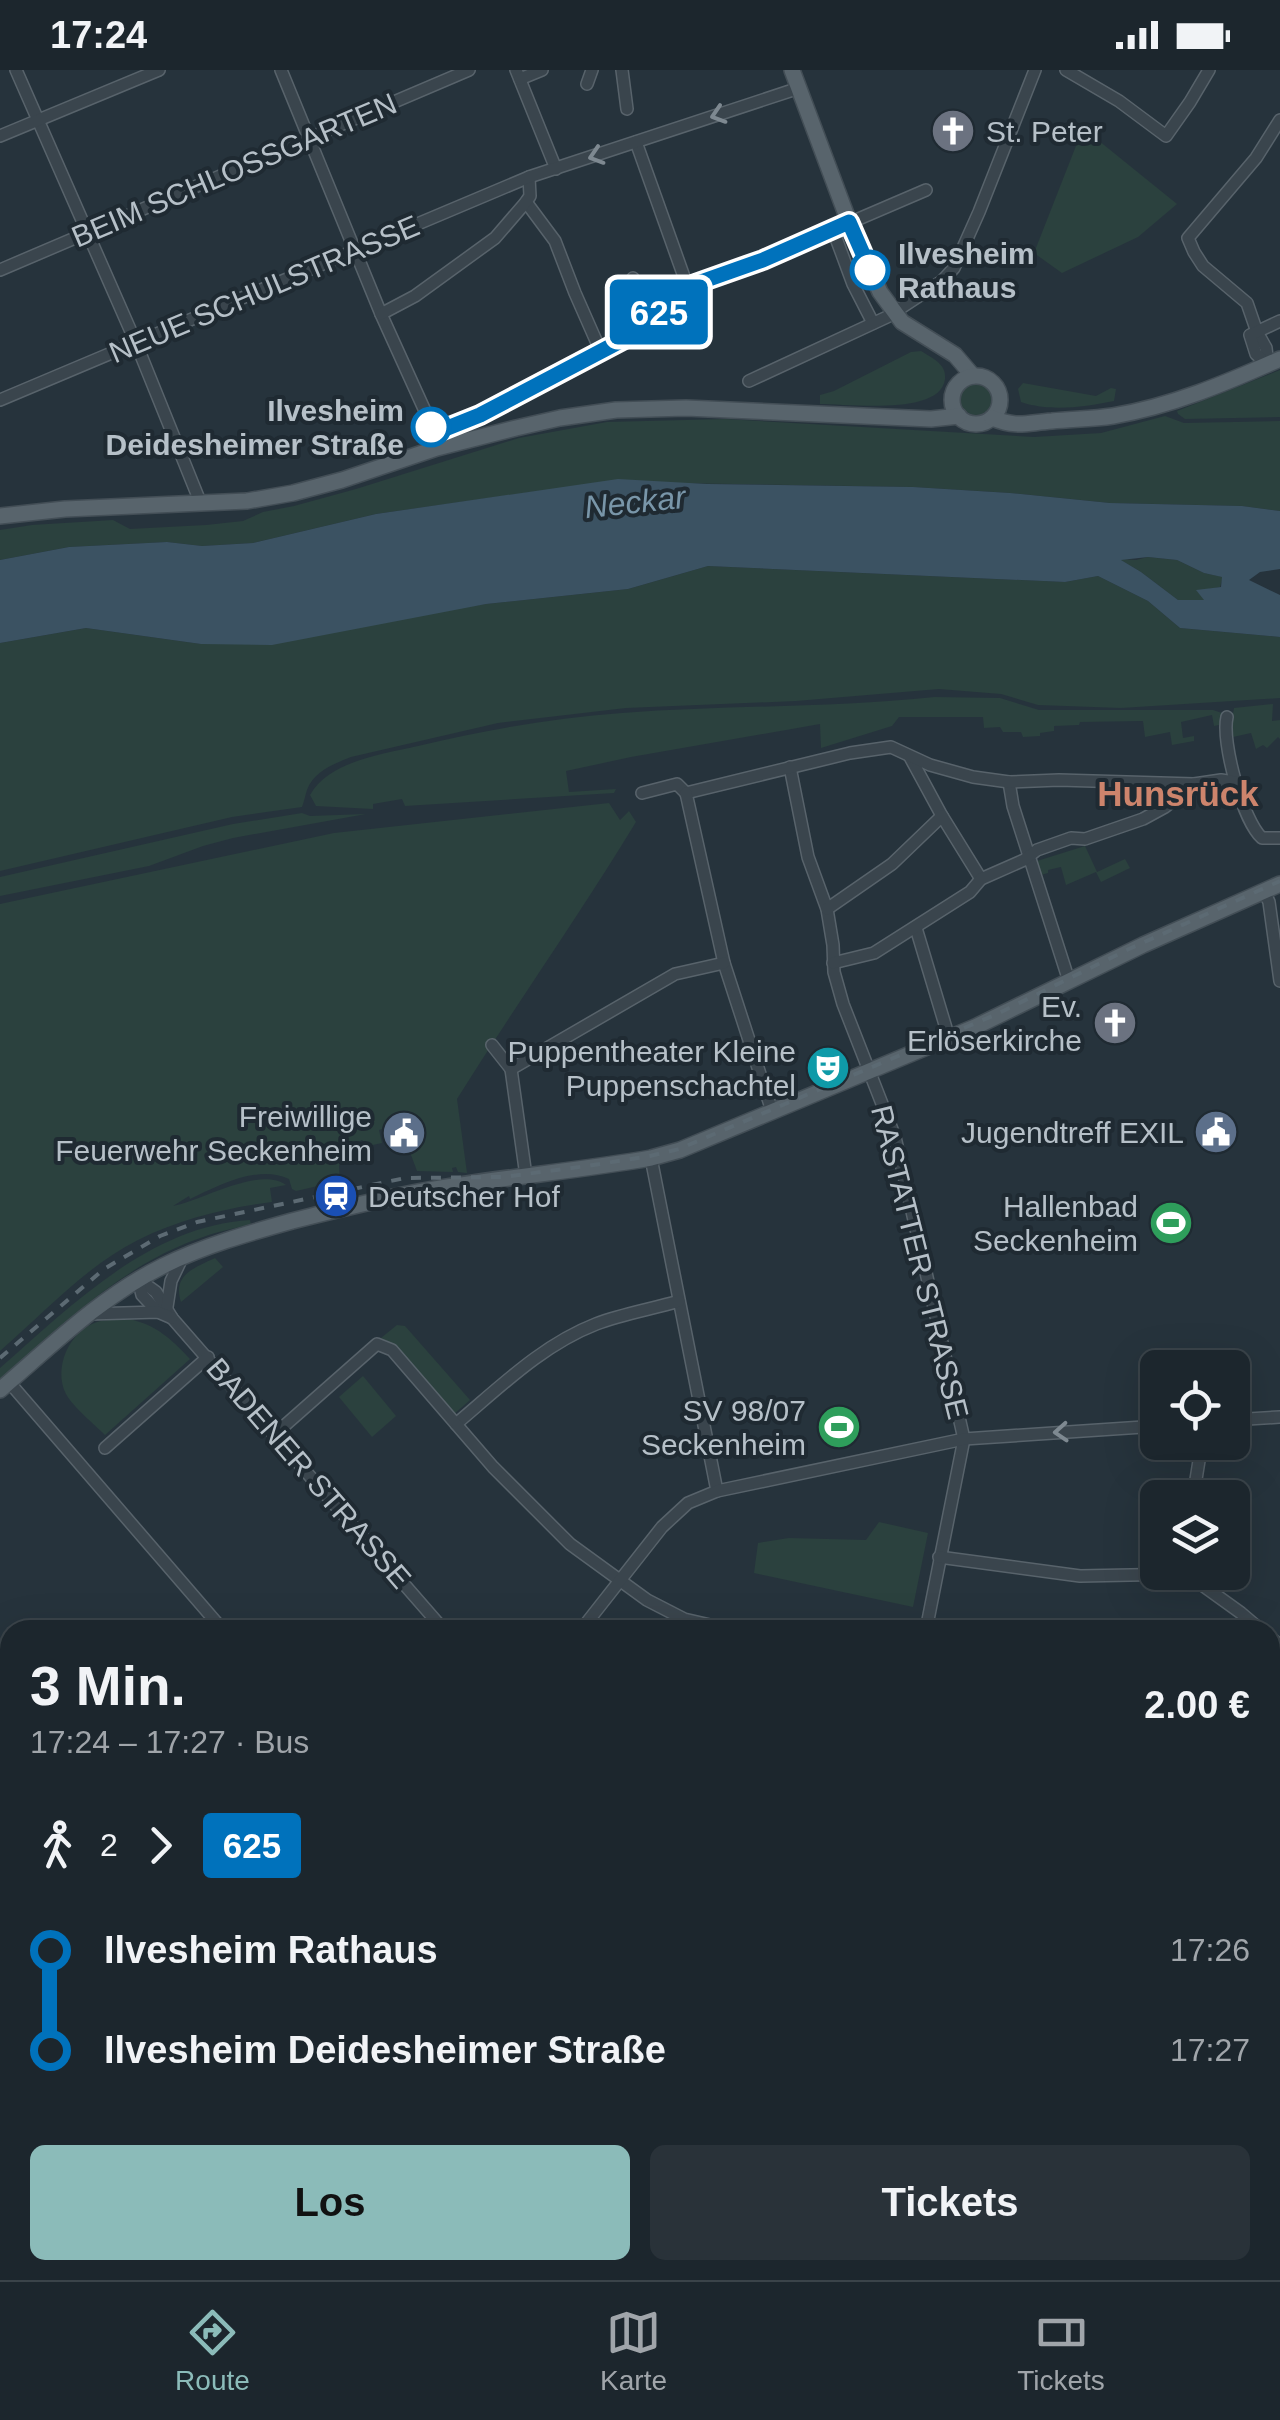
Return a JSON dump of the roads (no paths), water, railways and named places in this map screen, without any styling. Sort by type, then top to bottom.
[{"type":"main road","points":[[792,70],[849,222],[880,292],[912,329],[955,355],[966,380]]},
{"type":"main road","points":[[996,412],[979,424],[972,423],[956,409],[953,395],[966,380],[984,377],[998,392],[996,412],[1006,423],[1027,426],[1112,416],[1172,403],[1274,362]]},
{"type":"main road","points":[[0,516],[246,501],[293,493],[437,448],[560,418],[616,410],[686,408],[921,418],[956,409]]},
{"type":"main road","points":[[5,1386],[138,1279],[182,1258],[264,1229],[353,1206],[446,1187],[650,1158],[680,1150],[948,1038],[1280,884]]},
{"type":"street","points":[[16,70],[136,343],[201,504]]},
{"type":"street","points":[[0,136],[159,70]]},
{"type":"street","points":[[280,70],[435,433],[480,415],[632,335],[688,288],[926,190]]},
{"type":"street","name":"BEIM SCHLOSSGARTEN","points":[[0,270],[469,70]]},
{"type":"street","points":[[542,70],[518,75],[556,169]]},
{"type":"street","points":[[587,84],[592,70]]},
{"type":"street","points":[[622,70],[627,109]]},
{"type":"street","points":[[749,381],[894,312],[954,268],[1035,70]]},
{"type":"street","points":[[1066,70],[1084,74],[1166,136],[1209,70]]},
{"type":"street","name":"NEUE SCHULSTRASSE","points":[[0,400],[529,178],[800,88]]},
{"type":"street","points":[[1274,362],[1256,354],[1247,303],[1203,266],[1188,238],[1256,158],[1280,120]]},
{"type":"street","points":[[636,142],[688,288]]},
{"type":"street","points":[[529,178],[530,196],[526,202],[555,242],[602,352]]},
{"type":"street","name":"NEUE SCHULSTRASSE","points":[[381,314],[415,296],[495,238],[526,202]]},
{"type":"street","points":[[833,230],[873,323]]},
{"type":"street","points":[[634,278],[639,294],[656,315]]},
{"type":"street","points":[[1254,333],[1280,322]]},
{"type":"street","points":[[1227,717],[1224,730],[1235,782],[1254,830],[1266,839],[1280,838]]},
{"type":"street","points":[[686,793],[850,753],[891,747],[930,765],[1010,782],[1235,782]]},
{"type":"street","points":[[909,756],[981,879]]},
{"type":"street","name":"RASTATTER STRASSE","points":[[790,767],[808,856],[827,909],[834,972],[895,1136],[964,1439],[928,1620]]},
{"type":"street","points":[[1010,782],[1069,981]]},
{"type":"street","points":[[642,793],[677,784],[686,793],[724,964],[772,1112]]},
{"type":"street","points":[[834,964],[874,953],[970,892],[981,879],[1070,838],[1084,839],[1143,820],[1194,784]]},
{"type":"street","points":[[827,909],[892,864],[942,816]]},
{"type":"street","points":[[1264,891],[1280,981]]},
{"type":"street","points":[[916,928],[948,1038]]},
{"type":"street","points":[[511,1069],[675,974],[724,964]]},
{"type":"street","points":[[492,1045],[511,1069],[526,1176]]},
{"type":"street","points":[[650,1158],[717,1491]]},
{"type":"street","points":[[90,1314],[165,1312],[171,1281],[182,1258]]},
{"type":"street","name":"BADENER STRASSE","points":[[138,1279],[142,1295],[165,1312],[208,1357],[435,1620]]},
{"type":"street","points":[[456,1424],[526,1364],[570,1336],[598,1323],[679,1301]]},
{"type":"street","points":[[274,1434],[377,1344],[392,1350],[570,1544],[646,1600],[688,1620]]},
{"type":"street","points":[[104,1448],[208,1357]]},
{"type":"street","points":[[5,1386],[214,1620]]},
{"type":"street","points":[[1250,1419],[1280,1417]]},
{"type":"street","points":[[589,1620],[662,1526],[688,1503],[717,1491],[964,1439],[1140,1427]]},
{"type":"street","points":[[940,1558],[1080,1576],[1140,1574]]},
{"type":"street","points":[[1209,1590],[1250,1620]]},
{"type":"water","name":"Neckar","points":[[618,479],[913,487],[1110,503],[1242,506],[1280,511],[1280,569],[1260,572],[1249,580],[1280,595],[1280,637],[1180,628],[1148,601],[1098,576],[1065,582],[708,566],[628,589],[486,604],[272,645],[201,644],[86,628],[0,643],[0,560],[69,547],[253,543],[376,514]],"holes":[[[1121,560],[1177,560],[1222,577],[1221,587],[1196,590],[1204,600],[1178,600]]]},
{"type":"railway","points":[[0,1358],[104,1269],[160,1236],[197,1222],[405,1178],[503,1177],[679,1149],[997,1014],[1280,881]]},
{"type":"place","name":"St. Peter","points":[[953,131]]},
{"type":"place","name":"Ilvesheim Rathaus","points":[[870,270]]},
{"type":"place","name":"Ilvesheim Deidesheimer Straße","points":[[431,427]]},
{"type":"place","name":"Ev. Erlöserkirche","points":[[1115,1023]]},
{"type":"place","name":"Puppentheater Kleine Puppenschachtel","points":[[828,1068]]},
{"type":"place","name":"Jugendtreff EXIL","points":[[1216,1132]]},
{"type":"place","name":"Freiwillige Feuerwehr Seckenheim","points":[[404,1133]]},
{"type":"place","name":"Deutscher Hof","points":[[336,1196]]},
{"type":"place","name":"Hallenbad Seckenheim","points":[[1171,1223]]},
{"type":"place","name":"SV 98/07 Seckenheim","points":[[839,1427]]},
{"type":"district","name":"Hunsrück","points":[[1178,793]]}]
